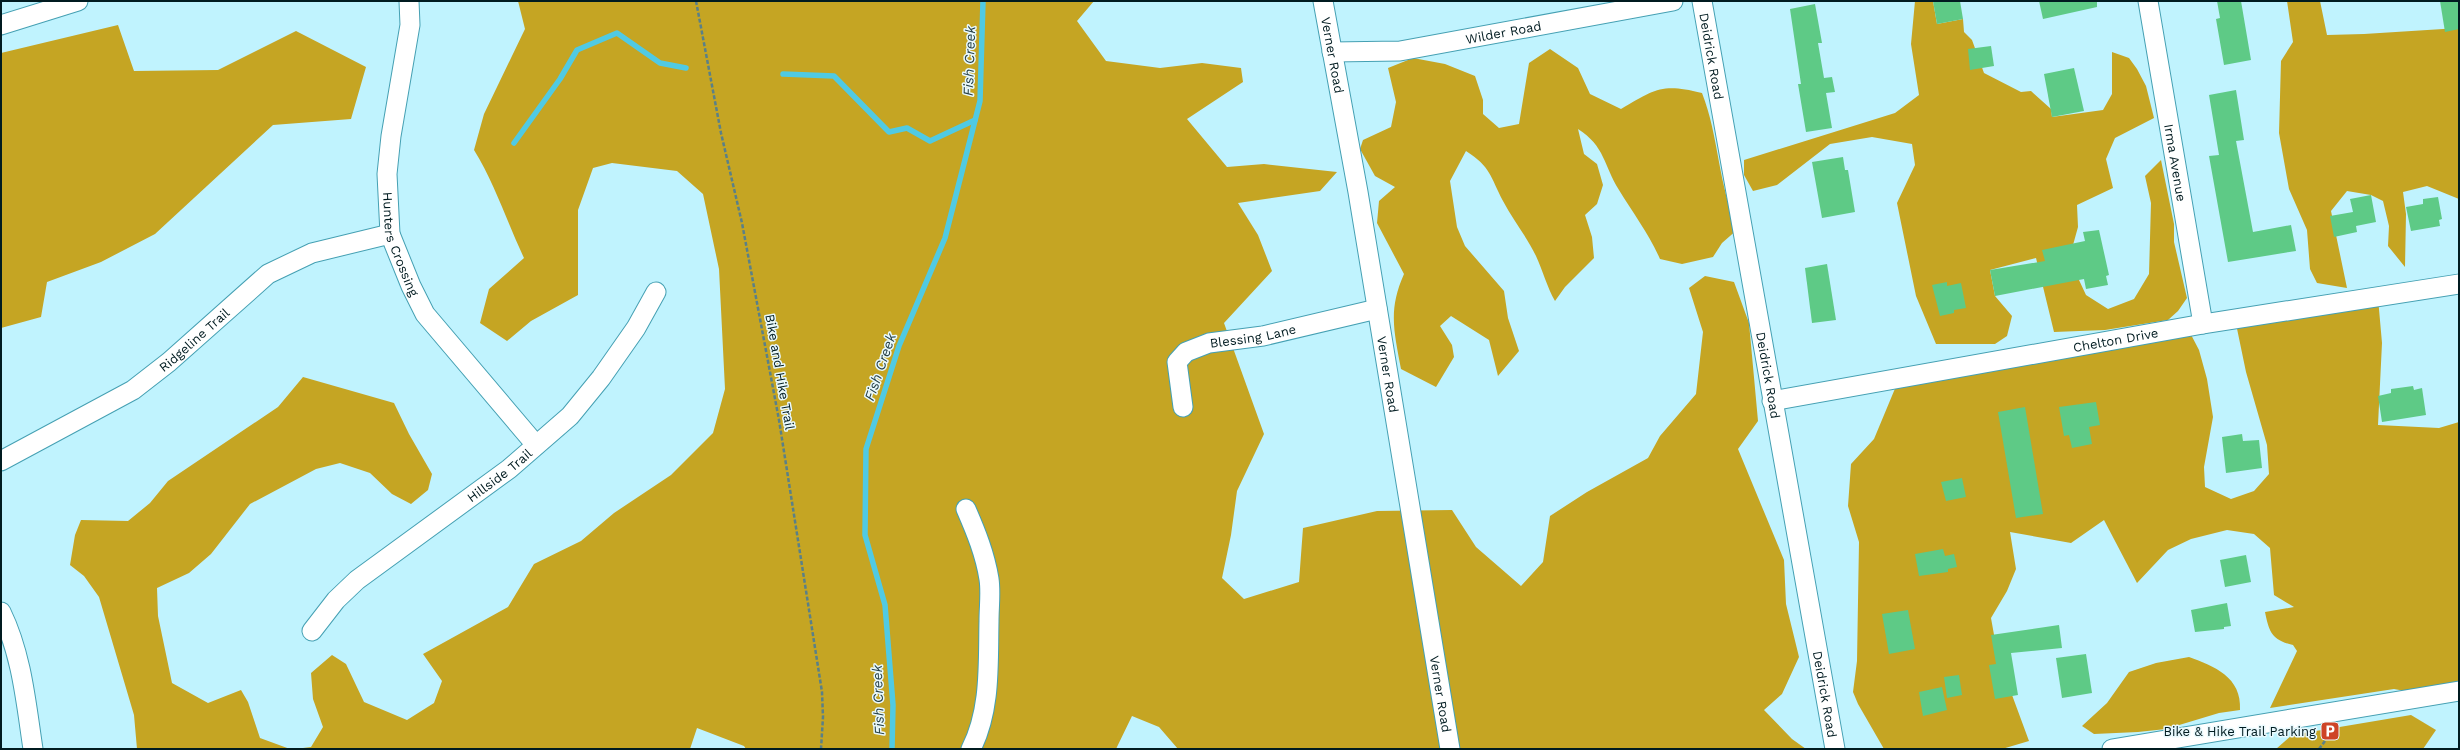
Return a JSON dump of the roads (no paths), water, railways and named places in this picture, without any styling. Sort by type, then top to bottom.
[{"type":"street","points":[[1,25],[78,1]]},
{"type":"street","name":"Hunters Crossing","points":[[409,1],[410,25],[391,136],[387,174],[390,234],[411,286],[425,314],[536,446]]},
{"type":"street","name":"Verner Road","points":[[1323,1],[1377,309],[1450,749]]},
{"type":"street","name":"Wilder Road","points":[[1332,52],[1400,51],[1673,1]]},
{"type":"street","name":"Deidrick Road","points":[[1702,1],[1835,749]]},
{"type":"street","name":"Irma Avenue","points":[[2148,1],[2203,324]]},
{"type":"street","name":"Ridgeline Trail","points":[[1,461],[133,390],[169,362],[268,274],[312,253],[390,234]]},
{"type":"street","name":"Chelton Drive","points":[[1772,401],[2203,324],[2459,284]]},
{"type":"street","name":"Hillside Trail","points":[[312,631],[336,600],[358,580],[509,469],[570,416],[601,378],[636,328],[656,292]]},
{"type":"street","name":"Blessing Lane","points":[[1183,407],[1177,362],[1186,352],[1209,343],[1263,336],[1377,309]]},
{"type":"street","points":[[966,510],[982,549],[989,580],[988,676],[984,716],[979,733],[971,749]]},
{"type":"street","points":[[1,612],[14,644],[22,677],[33,749]]},
{"type":"street","points":[[2112,749],[2459,692]]},
{"type":"waterway","name":"Fish Creek","points":[[892,749],[893,705],[885,605],[865,535],[866,449],[899,346],[945,238],[980,101],[983,1]]},
{"type":"waterway","points":[[514,143],[560,79],[577,50],[617,33],[660,63],[686,68]]},
{"type":"waterway","points":[[783,74],[834,76],[889,132],[907,128],[930,141],[975,120]]},
{"type":"place","name":"Bike & Hike Trail Parking","points":[[2330,731]]}]
